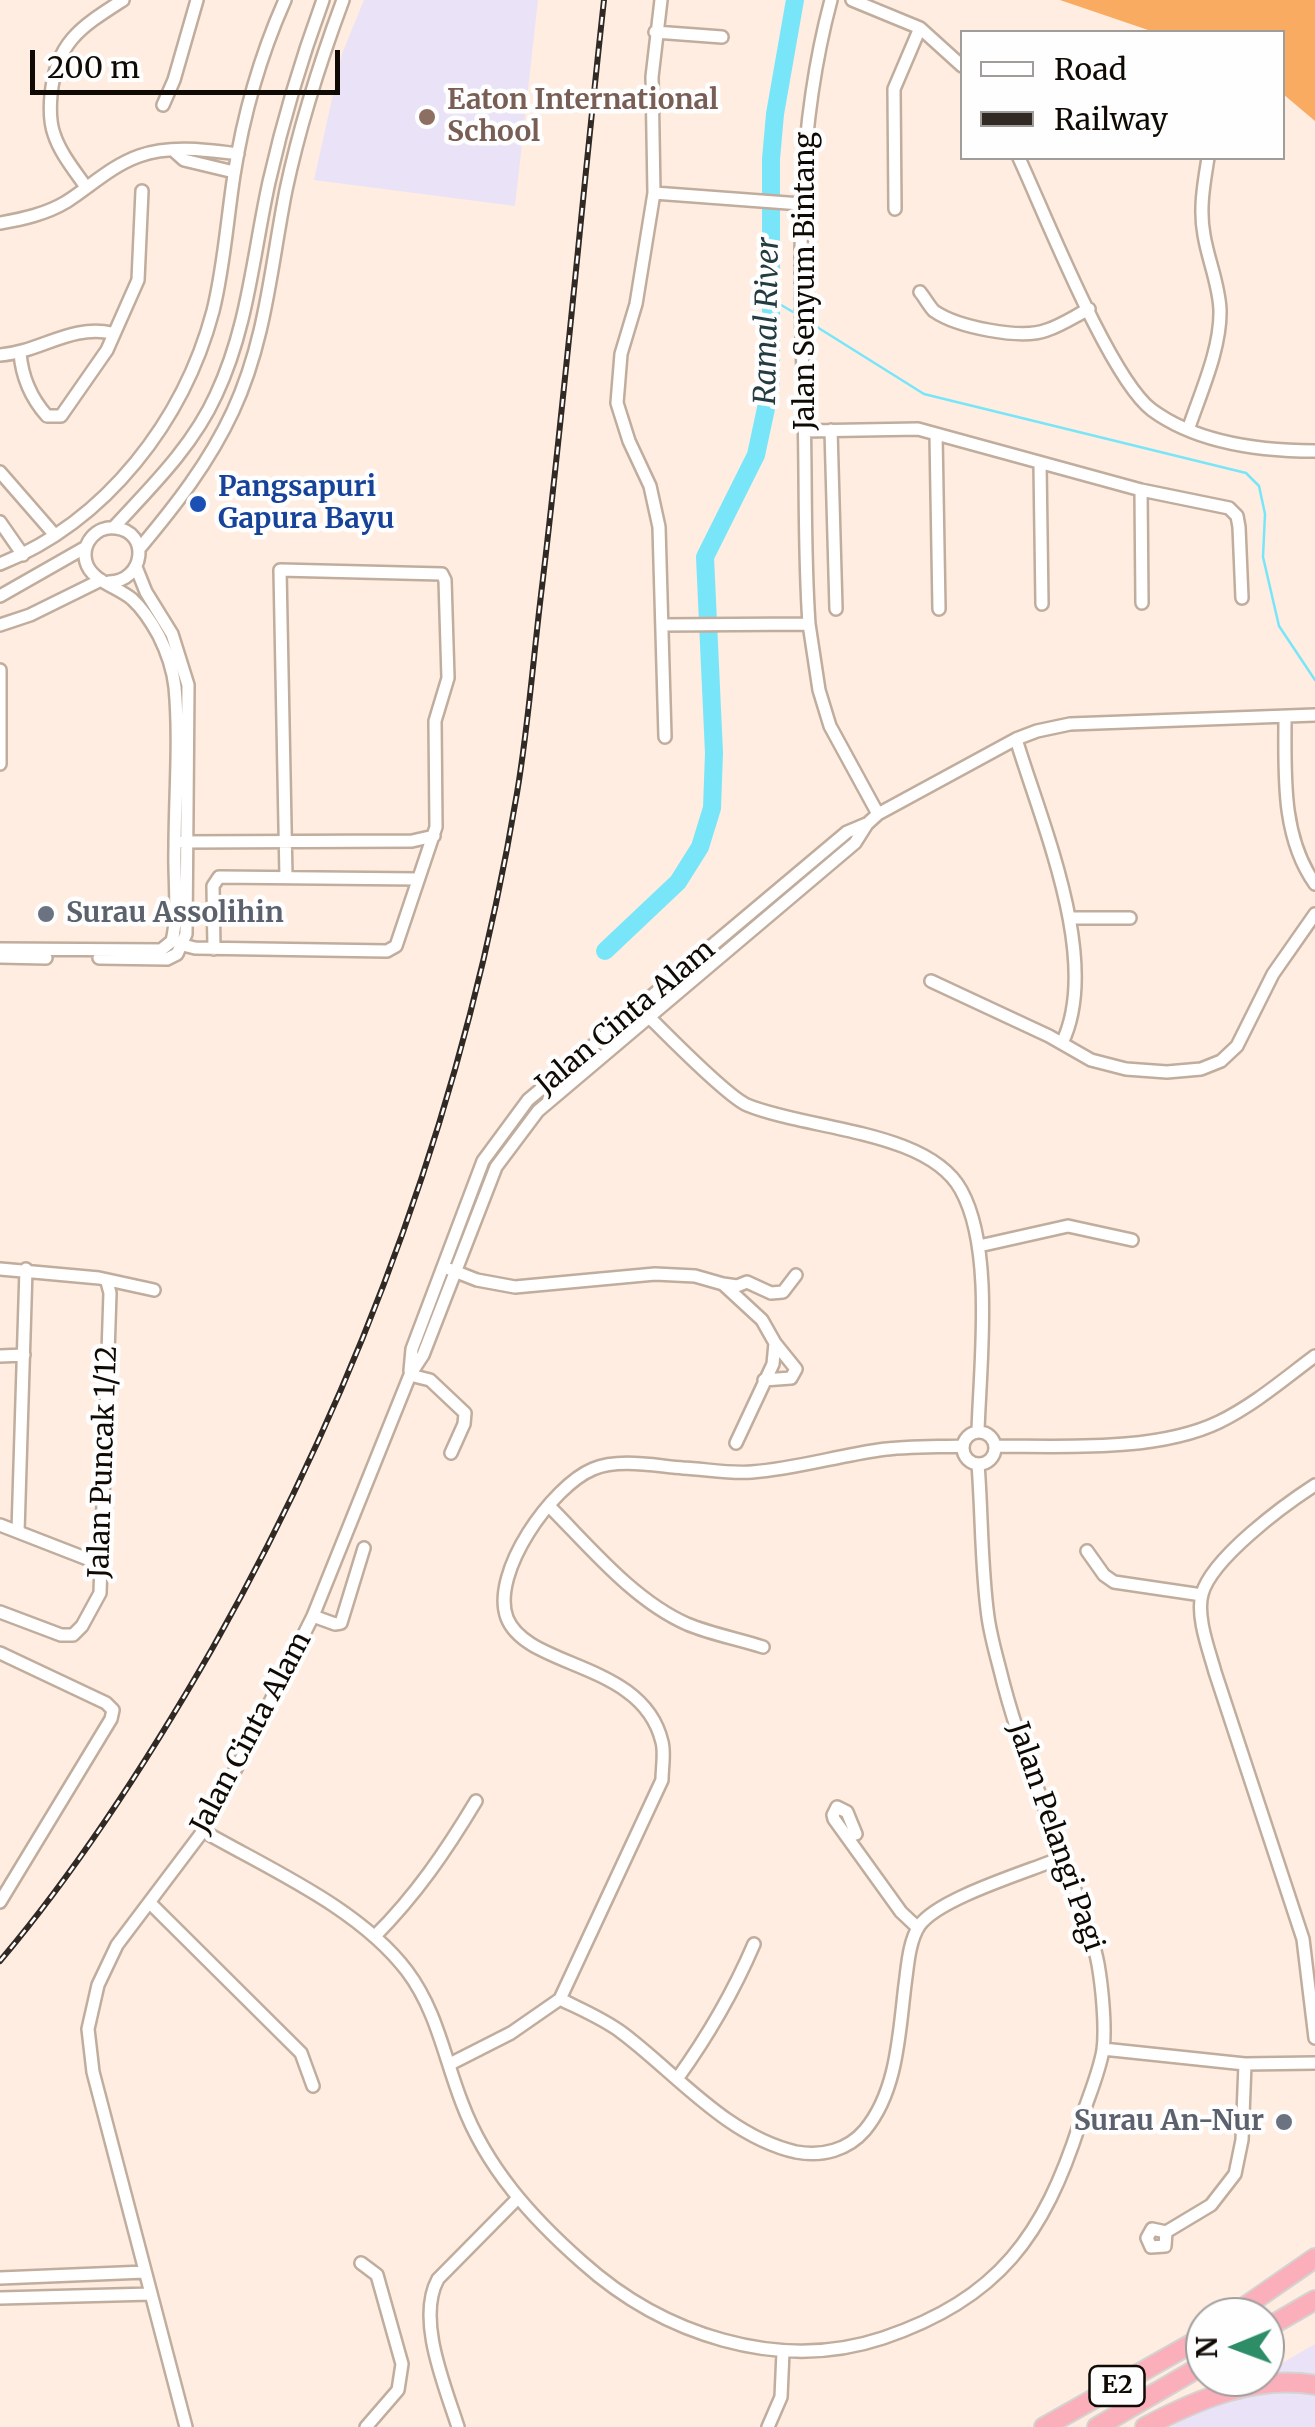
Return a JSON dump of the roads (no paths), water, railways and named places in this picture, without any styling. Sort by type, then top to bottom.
[{"type":"highway","points":[[1261,2297],[1315,2258]]},
{"type":"highway","points":[[1268,2297],[1315,2270]]},
{"type":"highway","points":[[1285,2317],[1315,2300]]},
{"type":"highway","name":"E2","points":[[1044,2427],[1185,2347]]},
{"type":"highway","name":"E2","points":[[1098,2427],[1185,2376]]},
{"type":"highway","points":[[1145,2427],[1222,2392],[1295,2381],[1315,2385]]},
{"type":"street","points":[[86,187],[54,134],[50,103],[53,74],[67,43],[85,24],[122,0]]},
{"type":"street","points":[[163,105],[197,0]]},
{"type":"street","points":[[0,564],[23,555],[104,498],[139,460],[182,393],[213,309],[238,154],[285,0]]},
{"type":"street","points":[[0,596],[86,547],[96,532],[114,527],[187,444],[215,399],[237,346],[268,186],[292,88],[323,0]]},
{"type":"street","points":[[0,957],[167,959],[184,946],[188,686],[172,634],[146,592],[136,567],[139,549],[211,456],[256,350],[272,284],[286,189],[309,93],[343,0]]},
{"type":"street","points":[[661,0],[651,134],[654,193],[636,304],[621,354],[618,403],[628,441],[650,486],[659,527],[665,625],[665,737]]},
{"type":"street","name":"Jalan Senyum Bintang","points":[[831,0],[812,77],[801,204],[809,624],[818,690],[830,726],[878,814]]},
{"type":"street","points":[[852,0],[920,28],[960,64]]},
{"type":"street","points":[[896,209],[894,89],[920,28]]},
{"type":"street","points":[[656,32],[722,36]]},
{"type":"street","points":[[0,223],[36,216],[64,203],[120,164],[144,154],[188,148],[238,154]]},
{"type":"street","points":[[175,152],[184,160],[234,172]]},
{"type":"street","points":[[1020,160],[1089,309],[1124,376],[1150,409],[1188,430],[1222,440],[1315,451]]},
{"type":"street","points":[[1188,430],[1220,314],[1218,289],[1203,233],[1202,194],[1208,160]]},
{"type":"street","points":[[20,353],[26,386],[42,409],[54,418],[66,411],[106,350],[138,280],[142,191]]},
{"type":"street","points":[[654,193],[801,204]]},
{"type":"street","points":[[920,292],[932,310],[948,318],[1003,333],[1026,335],[1047,330],[1089,309]]},
{"type":"street","points":[[0,355],[20,353],[81,330],[112,333]]},
{"type":"street","points":[[804,431],[918,429],[1141,490],[1229,508],[1237,516],[1242,598]]},
{"type":"street","points":[[831,430],[836,609]]},
{"type":"street","points":[[936,434],[939,608]]},
{"type":"street","points":[[1040,464],[1042,604]]},
{"type":"street","points":[[0,472],[54,534]]},
{"type":"street","points":[[1141,490],[1142,603]]},
{"type":"street","points":[[0,522],[23,555]]},
{"type":"street","points":[[114,527],[130,534],[139,549]]},
{"type":"street","points":[[0,949],[161,950],[168,947],[174,932],[175,687],[171,666],[148,617],[134,601],[86,564],[86,547]]},
{"type":"street","points":[[0,625],[105,581],[125,579],[136,567]]},
{"type":"street","points":[[184,946],[392,950],[437,818],[434,721],[448,678],[442,574],[280,570],[286,877]]},
{"type":"street","points":[[665,625],[809,624]]},
{"type":"street","points":[[0,670],[0,764]]},
{"type":"street","name":"Jalan Cinta Alam","points":[[449,1269],[504,1154],[547,1102],[651,1019],[855,843],[878,814],[1016,739],[1070,724],[1315,715]]},
{"type":"street","points":[[1285,718],[1285,784],[1293,841],[1315,884]]},
{"type":"street","points":[[1016,739],[1070,918],[1072,1016],[1062,1043]]},
{"type":"street","points":[[175,823],[187,840]]},
{"type":"street","name":"Jalan Cinta Alam","points":[[186,2427],[93,2072],[88,2029],[98,1984],[111,1958],[204,1831],[314,1616],[410,1375],[424,1355],[483,1161],[528,1100],[847,832],[867,824]]},
{"type":"street","points":[[174,853],[187,840],[412,841],[434,836]]},
{"type":"street","points":[[214,949],[214,880],[227,876],[418,880]]},
{"type":"street","points":[[930,980],[1091,1060],[1126,1069],[1201,1069],[1220,1062],[1237,1046],[1273,974],[1315,914]]},
{"type":"street","points":[[1070,918],[1130,918]]},
{"type":"street","points":[[651,1019],[743,1104],[817,1126],[897,1143],[938,1162],[962,1190],[979,1246],[983,1315],[978,1431]]},
{"type":"street","points":[[979,1246],[1068,1226],[1132,1240]]},
{"type":"street","points":[[0,1269],[26,1269],[154,1290]]},
{"type":"street","points":[[18,1532],[26,1269]]},
{"type":"street","points":[[449,1269],[478,1280],[515,1286],[654,1274],[695,1276],[737,1286],[747,1282],[772,1293],[783,1292],[796,1276]]},
{"type":"street","name":"Jalan Puncak 1/12","points":[[0,1612],[72,1635],[82,1626],[100,1593],[110,1293],[106,1282]]},
{"type":"street","points":[[723,1284],[762,1320],[796,1369],[791,1378],[764,1380]]},
{"type":"street","points":[[736,1443],[773,1364],[775,1343]]},
{"type":"street","points":[[0,1356],[24,1356]]},
{"type":"street","points":[[996,1446],[1119,1442],[1184,1433],[1215,1424],[1247,1407],[1315,1356]]},
{"type":"street","points":[[410,1375],[430,1380],[465,1413],[450,1454]]},
{"type":"street","points":[[978,1431],[992,1437],[996,1446],[989,1461],[978,1464],[968,1460],[963,1446],[966,1437],[978,1431]]},
{"type":"street","points":[[450,2064],[510,2034],[560,1999],[662,1780],[662,1742],[643,1704],[614,1681],[529,1643],[508,1619],[504,1582],[519,1546],[549,1506],[582,1476],[604,1466],[630,1464],[750,1472],[884,1450],[963,1446]]},
{"type":"street","name":"Jalan Pelangi Pagi","points":[[204,1831],[375,1936],[409,1974],[434,2014],[462,2104],[483,2148],[518,2198],[583,2264],[628,2298],[677,2325],[726,2342],[783,2352],[869,2343],[914,2328],[958,2304],[1000,2270],[1035,2231],[1064,2173],[1103,2049],[1098,1962],[1016,1725],[988,1618],[978,1464]]},
{"type":"street","points":[[1315,1485],[1251,1533],[1218,1567],[1202,1595],[1205,1635],[1215,1672],[1303,1939],[1315,2038]]},
{"type":"street","points":[[549,1506],[613,1570],[662,1608],[686,1623],[763,1647]]},
{"type":"street","points":[[0,1525],[103,1566]]},
{"type":"street","points":[[314,1616],[341,1623],[364,1548]]},
{"type":"street","points":[[1087,1551],[1114,1582],[1202,1595]]},
{"type":"street","points":[[0,1653],[112,1710],[111,1719],[0,1902]]},
{"type":"street","points":[[375,1936],[442,1859],[476,1801]]},
{"type":"street","points":[[836,1807],[846,1812],[880,1872],[920,1925],[902,1912],[834,1820],[836,1807]]},
{"type":"street","points":[[560,1999],[619,2030],[721,2114],[762,2138],[796,2152],[828,2153],[855,2141],[877,2115],[890,2082],[907,1967],[920,1925],[955,1900],[1063,1857]]},
{"type":"street","points":[[150,1903],[301,2053],[313,2086]]},
{"type":"street","points":[[677,2078],[710,2033],[754,1944]]},
{"type":"street","points":[[1103,2049],[1245,2064],[1315,2063]]},
{"type":"street","points":[[1166,2232],[1211,2205],[1235,2174],[1242,2140],[1245,2064]]},
{"type":"street","points":[[458,2427],[437,2363],[431,2292],[438,2279],[518,2198]]},
{"type":"street","points":[[361,2262],[378,2274],[402,2364],[398,2390],[366,2427]]},
{"type":"street","points":[[0,2278],[145,2272]]},
{"type":"street","points":[[0,2298],[151,2294]]},
{"type":"street","points":[[768,2427],[782,2397],[783,2352]]},
{"type":"waterway","name":"Ramal River","points":[[605,951],[678,882],[700,847],[712,808],[714,753],[705,557],[756,455],[771,385],[771,159],[795,0]]},
{"type":"waterway","points":[[771,299],[793,312]]},
{"type":"waterway","points":[[809,322],[924,394],[1246,473],[1259,486],[1265,514],[1263,557],[1279,626],[1315,680]]},
{"type":"railway","points":[[0,1961],[59,1887],[139,1770],[212,1649],[267,1547],[362,1340],[438,1127],[495,906],[521,769],[604,0]]},
{"type":"place","name":"Eaton International School","points":[[427,117]]},
{"type":"place","name":"Pangsapuri Gapura Bayu","points":[[198,504]]},
{"type":"place","name":"Surau Assolihin","points":[[46,914]]},
{"type":"place","name":"Surau An-Nur","points":[[1284,2122]]}]
